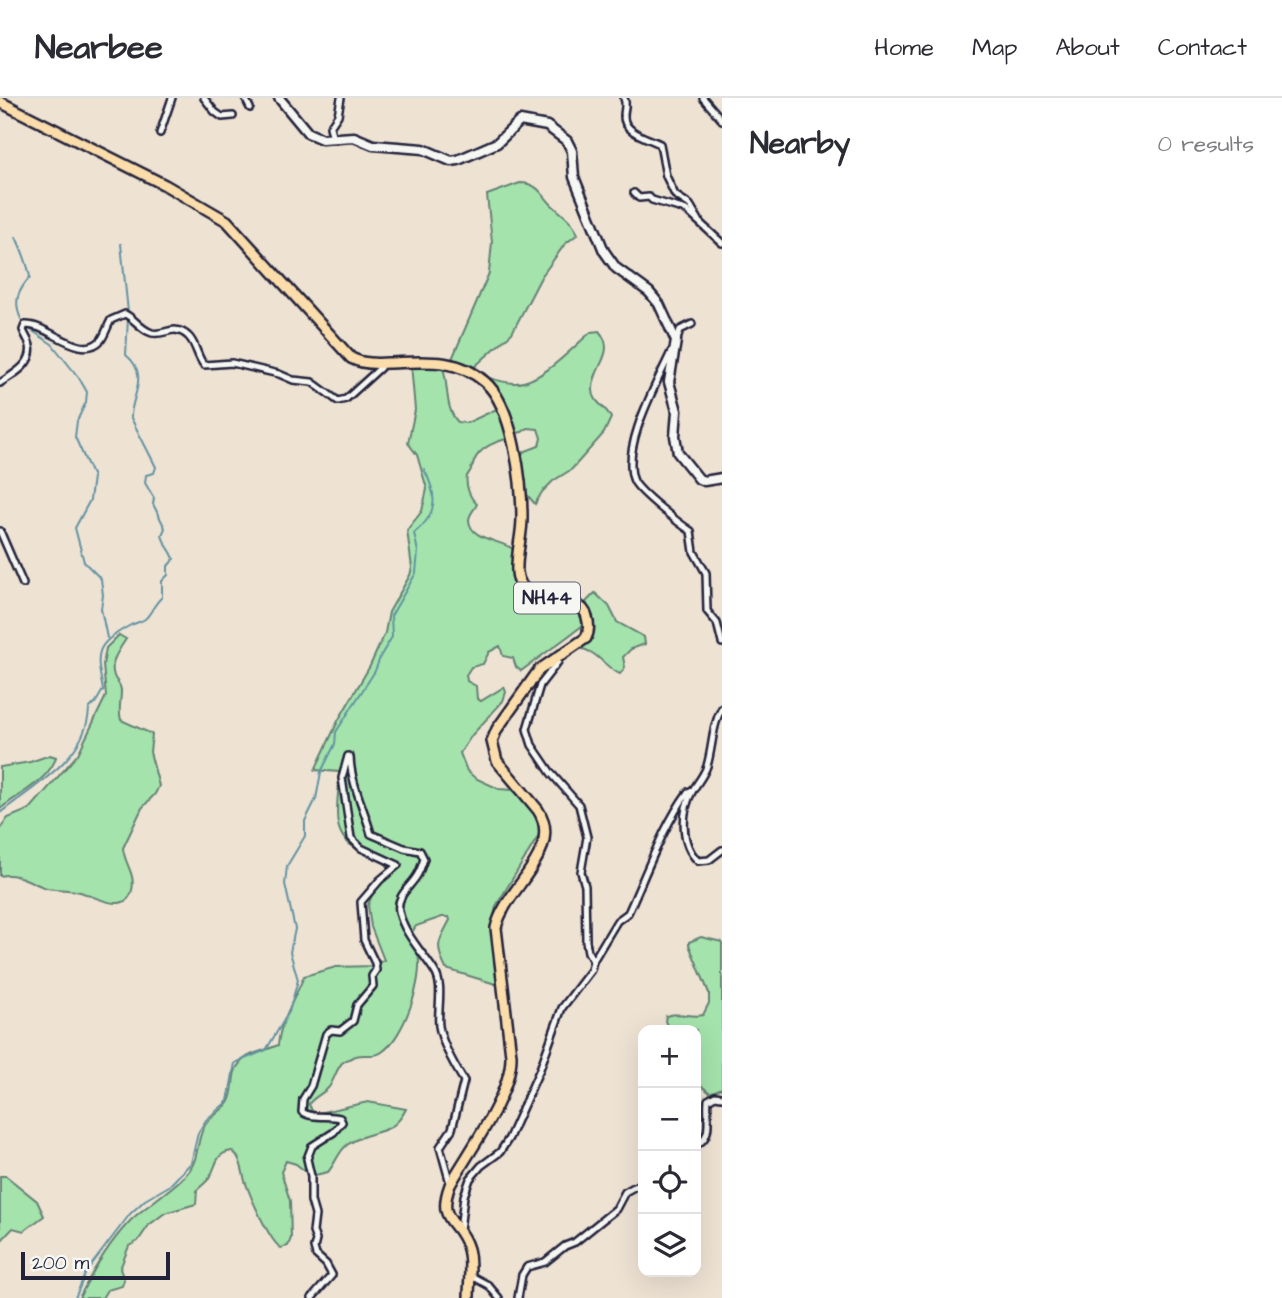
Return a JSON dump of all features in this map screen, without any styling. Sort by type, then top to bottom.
[{"type":"main road","points":[[279,98],[308,133],[322,139],[354,137],[373,145],[423,149],[454,161],[497,143],[520,121],[547,126],[567,141],[572,150],[574,177],[604,251],[616,268],[649,292],[659,304],[676,341],[669,382],[677,411],[675,436],[678,453],[699,479],[704,481],[722,478]]},
{"type":"main road","name":"NH44","points":[[0,102],[165,185],[227,221],[342,350],[358,362],[443,362],[474,373],[495,391],[507,415],[516,465],[522,518],[517,572],[519,579],[528,592],[576,603],[583,609],[588,621],[588,634],[570,650],[539,670],[497,729],[492,741],[497,761],[543,817],[546,832],[540,852],[501,913],[496,928],[511,1055],[510,1075],[501,1098],[450,1185],[445,1207],[446,1215],[460,1232],[469,1251],[468,1298]]},
{"type":"street","points":[[160,133],[172,98]]},
{"type":"street","points":[[204,98],[222,117],[233,116]]},
{"type":"street","points":[[245,98],[250,108]]},
{"type":"street","points":[[333,139],[330,127],[338,115],[341,98]]},
{"type":"street","points":[[624,98],[626,103],[623,119],[626,125],[660,144],[666,176],[675,195],[690,205],[699,220]]},
{"type":"street","points":[[703,98],[722,120]]},
{"type":"street","points":[[634,193],[639,198],[649,197],[686,209],[722,243]]},
{"type":"street","points":[[0,383],[21,369],[29,354],[30,344],[23,330],[24,325],[34,325],[85,347],[96,344],[103,338],[111,320],[125,314],[149,332],[162,333],[170,329],[188,336],[205,365],[232,363],[293,380],[312,382],[338,401],[346,399],[380,368],[382,363]]},
{"type":"street","points":[[692,324],[680,330],[650,396],[633,443],[632,470],[635,482],[669,517],[691,531],[694,552],[706,573],[707,611],[717,623],[722,643]]},
{"type":"street","points":[[0,531],[23,584]]},
{"type":"street","points":[[570,650],[551,668],[540,685],[527,729],[532,745],[551,773],[579,805],[587,836],[581,872],[585,886],[586,941],[593,961]]},
{"type":"street","points":[[722,708],[716,720],[706,769],[693,790],[684,820],[688,852],[698,861],[709,860],[722,850]]},
{"type":"street","points":[[312,1298],[332,1275],[326,1264],[316,1255],[314,1248],[315,1215],[307,1159],[313,1146],[334,1132],[342,1122],[340,1118],[330,1116],[306,1115],[301,1106],[311,1086],[326,1034],[331,1030],[340,1031],[353,1021],[354,1011],[373,986],[375,963],[364,940],[362,902],[380,880],[398,865],[361,848],[351,838],[342,778],[348,756],[357,795],[365,809],[371,834],[404,848],[420,851],[424,859],[418,875],[401,896],[398,910],[435,972],[438,984],[439,1028],[453,1063],[464,1081],[452,1129],[440,1147],[450,1185]]},
{"type":"street","points":[[460,1232],[464,1196],[470,1179],[481,1166],[500,1152],[509,1138],[540,1069],[562,1008],[591,971],[593,961],[617,921],[628,913],[669,820],[688,792],[693,790]]},
{"type":"street","points":[[701,1143],[709,1127],[706,1115],[708,1100],[715,1096],[722,1097]]},
{"type":"street","points":[[518,1298],[522,1275],[527,1267],[545,1262],[565,1245],[575,1242],[616,1209],[625,1192],[638,1185]]},
{"type":"street","points":[[469,1277],[488,1285],[499,1298]]},
{"type":"green space","points":[[520,183],[539,190],[578,234],[565,244],[541,277],[512,333],[472,369],[452,359],[489,273],[492,242],[487,195]]},
{"type":"green space","points":[[599,331],[606,346],[593,390],[598,402],[611,418],[604,433],[572,469],[542,492],[535,504],[523,490],[522,455],[523,452],[539,446],[541,438],[538,429],[528,428],[512,434],[504,402],[483,376],[507,382],[525,382],[545,371],[591,332]]},
{"type":"green space","points":[[411,364],[442,364],[449,403],[458,422],[467,423],[501,407],[509,438],[489,445],[481,452],[467,476],[469,492],[477,504],[469,518],[471,527],[480,536],[513,549],[514,571],[518,585],[524,593],[556,600],[581,613],[582,626],[521,671],[516,667],[513,658],[503,656],[500,646],[489,652],[483,664],[471,667],[466,675],[467,681],[476,686],[477,699],[481,701],[504,687],[506,692],[503,701],[472,735],[460,753],[467,771],[475,778],[499,789],[513,790],[538,811],[542,823],[539,835],[496,906],[492,926],[499,985],[446,969],[439,943],[449,917],[416,926],[411,934],[418,954],[418,978],[405,1021],[398,1034],[379,1054],[356,1056],[342,1063],[329,1087],[309,1104],[312,1111],[318,1113],[368,1102],[406,1109],[394,1125],[347,1145],[328,1172],[311,1176],[296,1164],[286,1161],[281,1172],[290,1201],[291,1238],[288,1246],[281,1248],[271,1237],[251,1196],[241,1164],[232,1151],[226,1152],[219,1157],[210,1177],[197,1190],[196,1204],[165,1213],[149,1225],[138,1241],[129,1246],[120,1269],[124,1279],[122,1286],[107,1290],[102,1298],[79,1298],[102,1256],[116,1237],[132,1219],[188,1172],[205,1125],[228,1103],[235,1072],[240,1063],[253,1054],[278,1045],[285,1019],[304,976],[336,967],[372,966],[384,960],[371,927],[368,905],[375,888],[391,870],[380,860],[349,843],[342,835],[337,816],[339,772],[315,770],[338,721],[370,666],[385,633],[389,612],[412,568],[407,530],[422,511],[427,489],[417,455],[408,443],[415,410]]},
{"type":"green space","points":[[595,593],[609,606],[617,622],[644,637],[645,644],[631,649],[623,657],[625,667],[620,674],[591,652],[579,648],[593,630],[592,616],[586,602]]},
{"type":"green space","points":[[119,635],[126,639],[113,666],[121,689],[121,720],[152,734],[150,752],[159,786],[142,808],[123,848],[133,884],[129,898],[123,902],[109,902],[76,891],[47,888],[12,875],[0,876],[0,829],[8,818],[30,809],[78,754],[106,696],[103,665],[106,648]]},
{"type":"green space","points":[[50,755],[56,757],[47,773],[0,809],[0,767],[30,762]]},
{"type":"green space","points":[[701,937],[722,942],[722,1088],[710,1093],[701,1085],[701,1025],[667,1025],[665,1021],[666,1016],[671,1015],[703,1015],[709,1003],[709,993],[689,942]]},
{"type":"green space","points":[[0,1176],[6,1176],[37,1201],[44,1216],[24,1231],[13,1228],[0,1242]]},
{"type":"waterway","points":[[16,237],[30,277],[18,297],[17,307],[21,319]]},
{"type":"waterway","points":[[121,244],[128,312]]},
{"type":"waterway","points":[[0,813],[43,781],[69,756],[79,742],[89,709],[103,690],[99,667],[103,645],[117,633],[147,617],[162,597],[162,581],[168,575],[168,566],[174,559],[162,535],[165,528],[153,504],[154,498],[145,483],[146,475],[154,473],[156,467],[131,418],[138,378],[137,370],[126,355],[128,318]]},
{"type":"waterway","points":[[28,328],[52,344],[87,392],[86,402],[77,421],[75,437],[93,477],[90,500],[75,528],[84,562],[101,579],[101,609],[107,638]]},
{"type":"waterway","points":[[75,1298],[86,1272],[130,1214],[145,1200],[169,1186],[191,1163],[198,1133],[206,1120],[228,1101],[235,1063],[266,1050],[289,1012],[298,980],[290,952],[295,929],[285,884],[287,866],[305,836],[305,821],[316,799],[321,772],[335,744],[336,732],[375,671],[392,637],[391,616],[416,573],[418,552],[414,533],[428,519],[433,504],[432,488],[424,469]]}]
